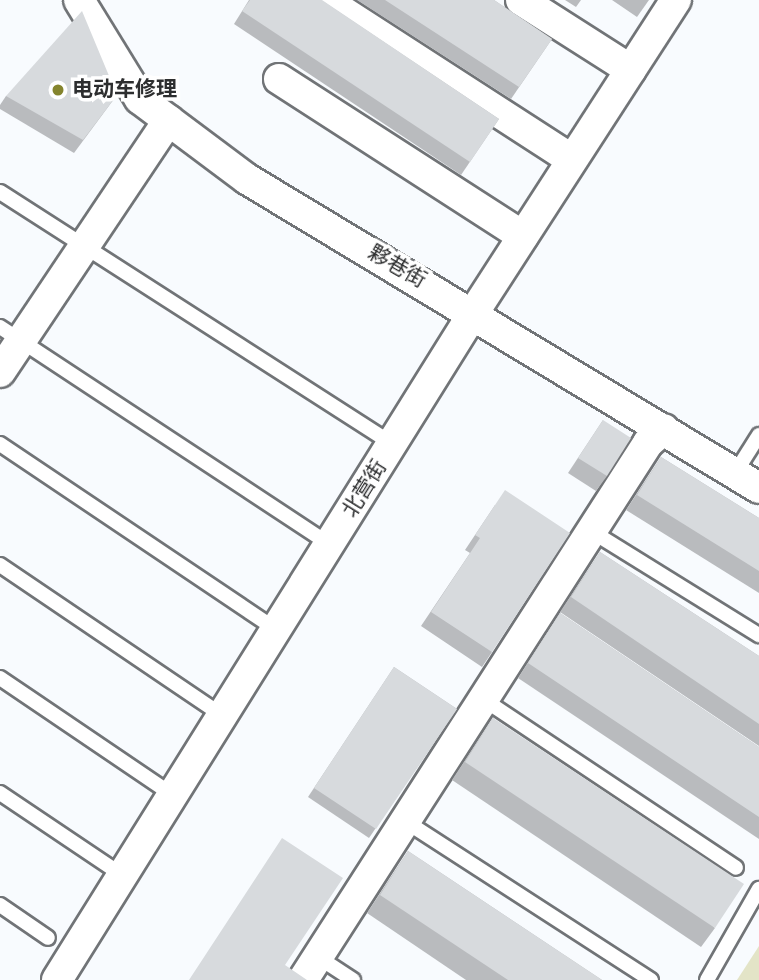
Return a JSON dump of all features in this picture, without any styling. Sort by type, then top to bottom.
[{"type":"street","name":"夥巷街","points":[[79,0],[140,99],[247,179],[474,312],[747,480]]},
{"type":"street","points":[[325,0],[572,160]]},
{"type":"street","points":[[521,0],[631,70]]},
{"type":"street","name":"北营街","points":[[57,980],[474,312],[676,0]]},
{"type":"street","points":[[279,79],[523,236]]},
{"type":"street","points":[[0,372],[10,334],[85,246],[169,120]]},
{"type":"street","points":[[310,968],[483,699],[546,614],[591,531],[648,443],[664,429]]},
{"type":"lane","points":[[0,192],[393,444]]},
{"type":"lane","points":[[10,334],[330,545]]},
{"type":"lane","points":[[747,480],[759,435]]},
{"type":"lane","points":[[0,444],[277,630]]},
{"type":"lane","points":[[591,531],[759,635]]},
{"type":"lane","points":[[0,565],[223,716]]},
{"type":"lane","points":[[0,678],[173,795]]},
{"type":"lane","points":[[483,699],[736,868]]},
{"type":"lane","points":[[0,793],[122,876]]},
{"type":"lane","points":[[405,821],[651,980]]},
{"type":"lane","points":[[707,980],[759,889]]},
{"type":"lane","points":[[0,905],[48,938]]},
{"type":"lane","points":[[310,968],[353,980]]},
{"type":"green space","points":[[759,946],[759,980],[737,980]]},
{"type":"building","points":[[250,0],[322,0],[499,119],[470,162],[242,11]]},
{"type":"building","points":[[385,0],[494,0],[552,39],[519,87]]},
{"type":"building","name":"电动车修理","points":[[82,11],[117,95],[83,140],[6,96]]},
{"type":"building","points":[[603,420],[631,438],[607,476],[578,458]]},
{"type":"building","points":[[661,457],[759,518],[759,571],[637,495]]},
{"type":"building","points":[[505,490],[570,533],[492,652],[431,612],[480,538],[475,535]]},
{"type":"building","points":[[600,552],[759,656],[759,724],[571,597]]},
{"type":"building","points":[[560,613],[759,747],[759,817],[528,663]]},
{"type":"building","points":[[394,667],[457,709],[376,829],[314,788]]},
{"type":"building","points":[[493,718],[744,884],[715,928],[465,762]]},
{"type":"building","points":[[282,838],[343,878],[285,965],[307,980],[189,980]]},
{"type":"building","points":[[408,851],[602,980],[508,980],[380,895]]},
{"type":"place","name":"电动车修理","points":[[58,90]]}]
